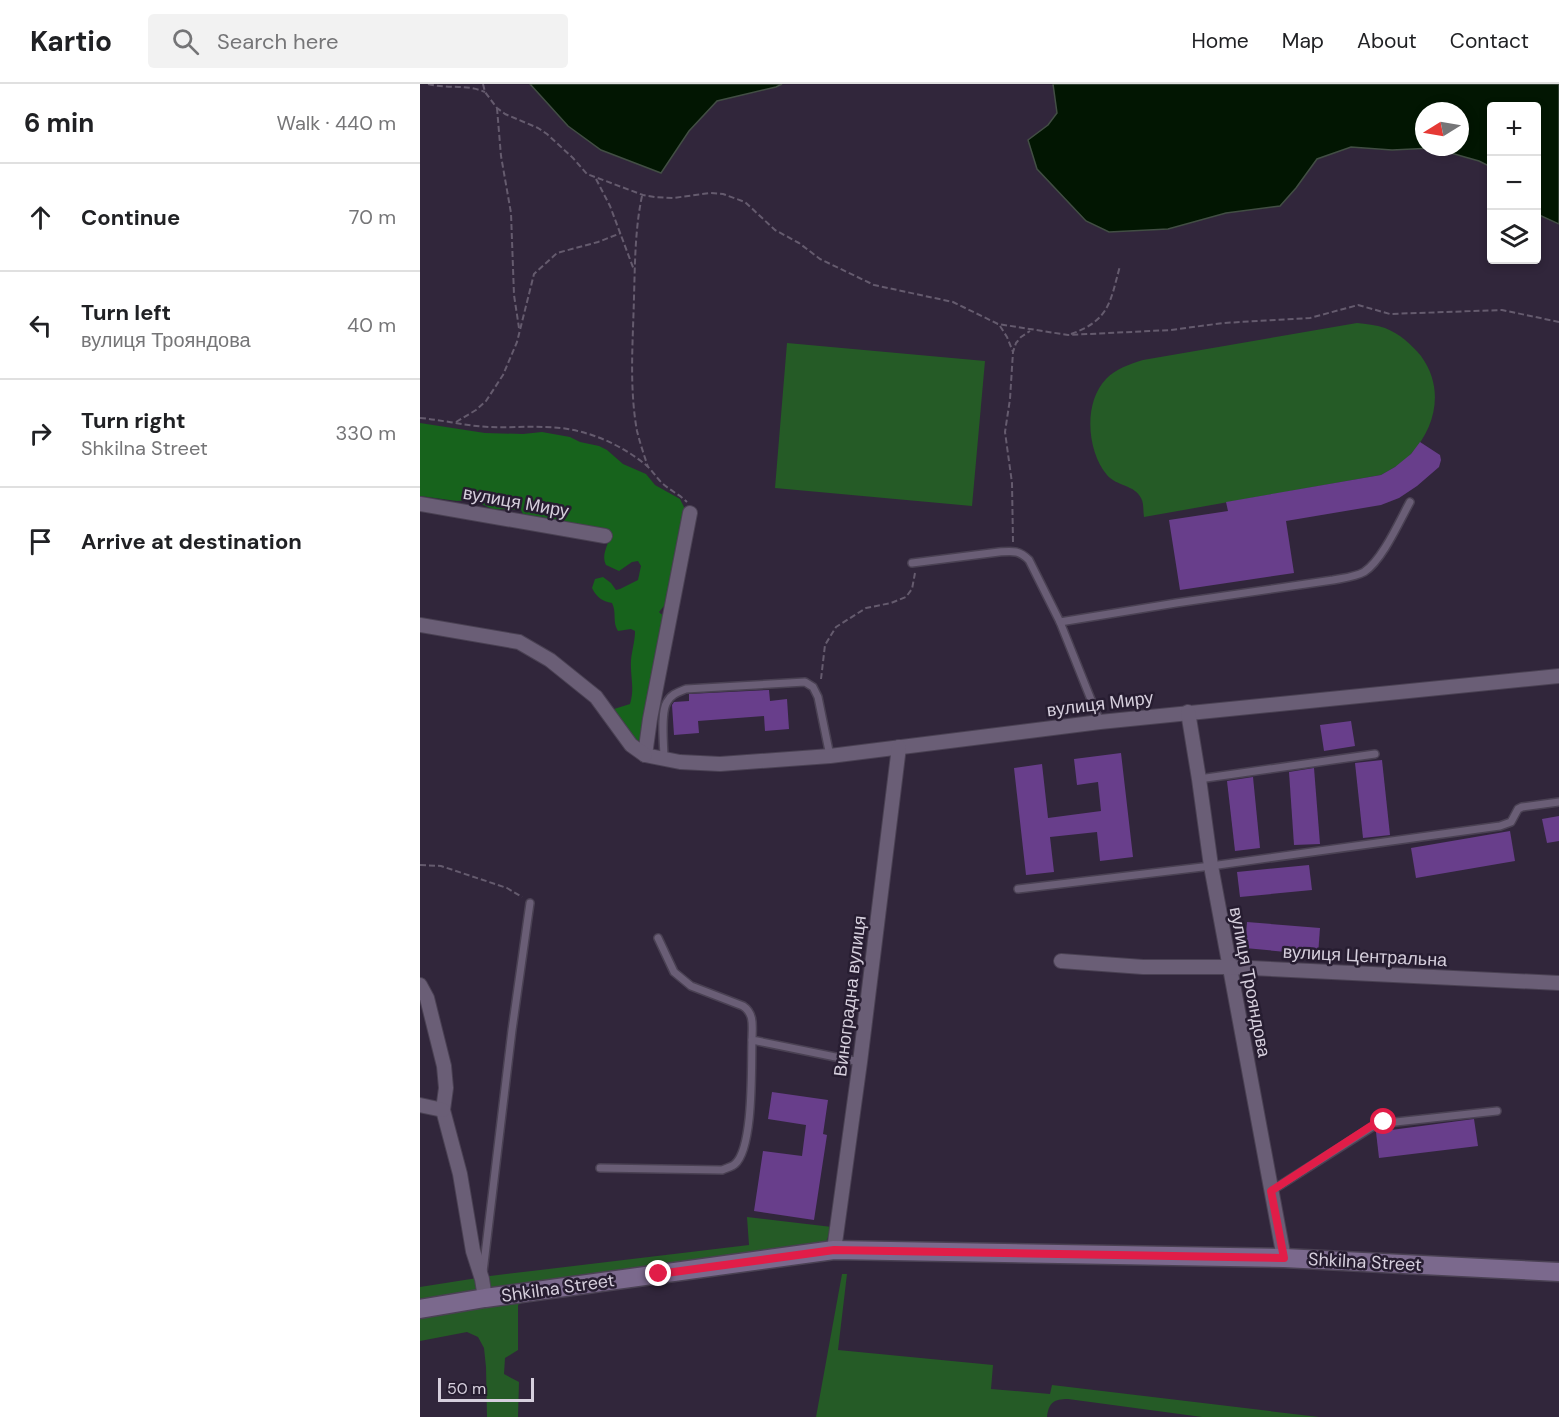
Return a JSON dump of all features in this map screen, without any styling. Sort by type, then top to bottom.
[{"type":"street","name":"вулиця Миру","points":[[420,504],[605,536]]},
{"type":"street","points":[[420,625],[519,642],[550,660],[596,697],[631,745],[645,755],[690,513]]},
{"type":"street","name":"вулиця Миру","points":[[645,755],[680,762],[720,764],[830,756],[1188,712],[1559,676]]},
{"type":"street","name":"вулиця Трояндова","points":[[1188,712],[1200,779],[1210,866],[1284,1258]]},
{"type":"street","name":"Виноградна вулиця","points":[[834,1250],[899,747]]},
{"type":"street","name":"вулиця Центральна","points":[[1060,961],[1143,967],[1229,967],[1559,983]]},
{"type":"street","points":[[420,985],[427,998],[444,1066],[446,1088],[443,1110],[460,1174],[473,1251],[485,1298]]},
{"type":"street","points":[[420,1105],[443,1110]]},
{"type":"street","name":"Shkilna Street","points":[[420,1310],[485,1298],[834,1250],[1284,1258],[1559,1272]]},
{"type":"lane","points":[[1060,621],[1354,576],[1373,565],[1410,501]]},
{"type":"lane","points":[[912,563],[1013,551],[1022,553],[1029,560],[1060,621],[1100,722]]},
{"type":"lane","points":[[664,759],[663,719],[666,702],[674,693],[686,688],[805,682],[813,687],[818,697],[830,756]]},
{"type":"lane","points":[[1200,779],[1375,754]]},
{"type":"lane","points":[[1018,889],[1210,866],[1500,826],[1510,822],[1518,809],[1522,807],[1559,802]]},
{"type":"lane","points":[[482,1279],[530,903]]},
{"type":"lane","points":[[600,1168],[722,1170],[734,1166],[744,1148],[749,1117],[752,1040],[750,1010],[691,986],[674,972],[658,938]]},
{"type":"lane","points":[[752,1040],[860,1062]]},
{"type":"lane","points":[[1271,1191],[1377,1124],[1497,1111]]},
{"type":"path","points":[[428,84],[445,87],[467,86],[485,92]]},
{"type":"path","points":[[483,84],[485,92],[497,108],[547,134],[588,174],[643,195],[663,198],[710,193],[740,199],[775,230],[799,243],[820,259],[865,282],[953,302],[998,324],[1004,329],[1012,352]]},
{"type":"path","points":[[497,108],[501,156],[511,213],[514,295],[520,331]]},
{"type":"path","points":[[596,178],[610,206],[635,273]]},
{"type":"path","points":[[643,195],[637,223],[633,350],[634,397],[638,432],[648,466]]},
{"type":"path","points":[[456,422],[486,401],[503,375],[520,331],[534,274],[557,253],[621,233]]},
{"type":"path","points":[[1068,335],[1089,326],[1105,312],[1120,266]]},
{"type":"path","points":[[998,324],[1068,335],[1171,330],[1223,323],[1310,318],[1359,305],[1390,314],[1502,310],[1559,322]]},
{"type":"path","points":[[1013,551],[1012,483],[1005,432],[1010,399],[1012,352],[1021,337],[1031,330]]},
{"type":"path","points":[[420,418],[485,427],[545,426],[570,429],[601,438],[648,466],[664,485],[686,500],[690,513]]},
{"type":"path","points":[[818,697],[825,645],[836,627],[866,608],[891,603],[906,597],[912,589],[914,574],[923,562]]},
{"type":"path","points":[[420,865],[441,866],[507,888],[530,903]]},
{"type":"green space","points":[[1357,323],[1375,325],[1396,333],[1421,356],[1433,380],[1434,406],[1427,431],[1408,457],[1385,473],[1144,517],[1143,502],[1138,494],[1111,479],[1100,465],[1092,440],[1091,414],[1099,389],[1110,375],[1118,370],[1143,360]]},
{"type":"green space","points":[[787,343],[985,361],[972,506],[775,488]]},
{"type":"green space","points":[[420,423],[485,433],[542,432],[570,437],[607,450],[623,464],[646,474],[655,485],[680,499],[687,513],[669,600],[659,612],[666,615],[643,741],[638,744],[623,722],[612,712],[614,709],[630,704],[631,660],[635,631],[631,629],[618,631],[612,603],[600,598],[592,588],[595,579],[603,577],[616,590],[638,580],[641,566],[638,561],[632,562],[619,571],[606,565],[604,556],[610,531],[524,516],[521,510],[492,509],[473,500],[457,501],[420,496]]},
{"type":"green space","points":[[747,1217],[832,1227],[826,1242],[420,1302],[420,1287],[490,1276],[749,1245]]},
{"type":"green space","points":[[842,1274],[847,1274],[838,1350],[993,1365],[991,1389],[1050,1394],[1052,1385],[1319,1417],[1202,1417],[1068,1399],[1053,1402],[1047,1417],[816,1417]]},
{"type":"green space","points":[[528,1299],[518,1305],[518,1350],[505,1358],[504,1374],[519,1382],[518,1417],[487,1417],[484,1348],[478,1337],[467,1332],[420,1341],[420,1318]]},
{"type":"shaded area","points":[[530,84],[782,84],[717,101],[689,131],[661,173],[601,150],[568,126]]},
{"type":"shaded area","points":[[1053,84],[1559,84],[1559,224],[1541,216],[1541,102],[1487,102],[1487,165],[1461,156],[1469,156],[1469,102],[1415,102],[1415,149],[1351,147],[1317,159],[1280,206],[1226,213],[1168,229],[1109,232],[1086,221],[1037,169],[1028,140],[1048,125],[1057,113]]},
{"type":"building","points":[[1420,442],[1440,455],[1439,467],[1399,498],[1381,505],[1286,521],[1294,573],[1180,590],[1169,520],[1228,511],[1226,502],[1381,475],[1411,454]]},
{"type":"building","points":[[769,690],[770,701],[787,699],[789,729],[765,731],[764,716],[698,721],[699,733],[674,735],[672,705],[674,702],[689,701],[689,694]]},
{"type":"building","points":[[1351,721],[1355,746],[1324,751],[1320,725]]},
{"type":"building","points":[[1121,753],[1133,857],[1100,861],[1097,832],[1050,837],[1054,872],[1026,875],[1014,768],[1042,764],[1048,818],[1101,811],[1098,782],[1077,785],[1074,759]]},
{"type":"building","points":[[1382,760],[1390,835],[1363,838],[1355,763]]},
{"type":"building","points":[[1314,768],[1320,844],[1294,845],[1289,772]]},
{"type":"building","points":[[1253,777],[1260,848],[1235,851],[1227,781]]},
{"type":"building","points":[[1559,816],[1559,841],[1547,843],[1542,819]]},
{"type":"building","points":[[1510,831],[1515,861],[1416,878],[1411,848]]},
{"type":"building","points":[[1309,865],[1312,890],[1240,897],[1237,872]]},
{"type":"building","points":[[1247,922],[1320,928],[1318,955],[1245,948]]},
{"type":"building","points":[[772,1092],[828,1100],[823,1134],[827,1135],[814,1220],[754,1211],[763,1151],[802,1156],[806,1125],[768,1119]]},
{"type":"building","points":[[1474,1119],[1478,1146],[1379,1158],[1376,1132]]},
{"type":"route","points":[[659,1274],[834,1250],[1284,1258],[1271,1191],[1371,1126],[1384,1122]]}]
